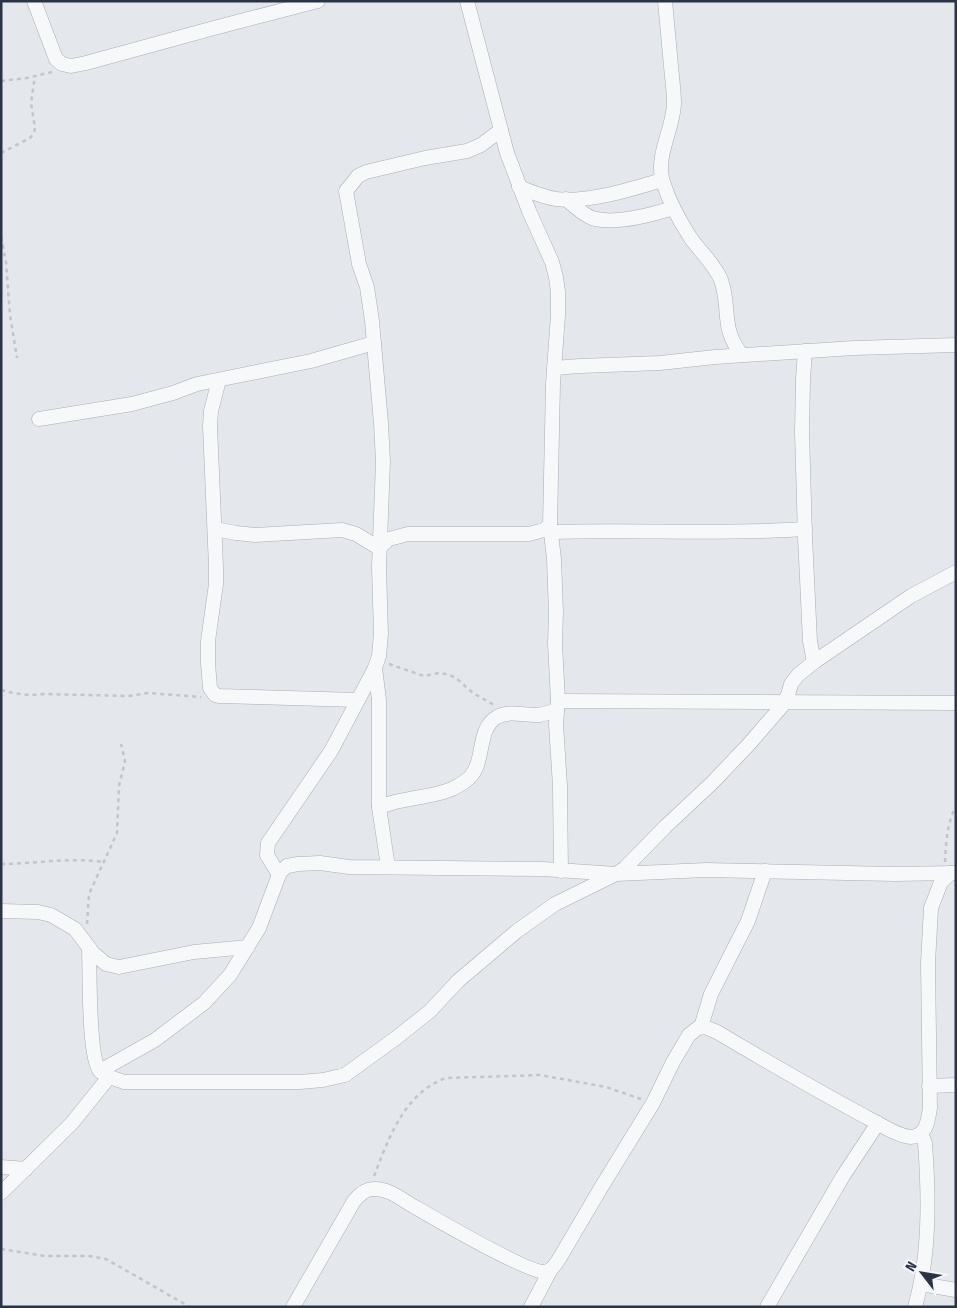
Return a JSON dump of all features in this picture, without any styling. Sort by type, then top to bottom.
[{"type":"street","points":[[34,1],[56,58],[67,65],[118,56],[214,28],[318,1]]},
{"type":"street","points":[[467,1],[507,153],[519,187],[552,262],[558,292],[550,528],[554,559],[558,705],[557,746],[560,786],[560,871]]},
{"type":"street","points":[[665,1],[674,104],[672,121],[664,142],[662,180],[689,236],[715,266],[722,282],[729,332],[735,346],[742,355]]},
{"type":"street","points":[[388,868],[379,806],[379,700],[376,664],[381,634],[379,548],[383,462],[374,343],[367,287],[359,264],[346,191],[358,176],[366,172],[467,151],[481,145],[501,130]]},
{"type":"street","points":[[519,187],[536,194],[556,199],[566,199],[630,190],[662,180]]},
{"type":"street","points":[[566,199],[585,214],[599,219],[635,217],[674,208]]},
{"type":"street","points":[[39,419],[132,404],[197,384],[311,361],[374,343]]},
{"type":"street","points":[[554,368],[667,362],[806,351],[956,345]]},
{"type":"street","points":[[806,351],[803,379],[802,432],[810,633],[814,662]]},
{"type":"street","points":[[219,380],[211,411],[210,426],[216,529],[216,584],[208,641],[210,688],[215,695],[358,700]]},
{"type":"street","points":[[379,548],[389,540],[408,534],[529,534],[550,528],[751,532],[805,529]]},
{"type":"street","points":[[216,529],[255,535],[342,530],[356,534],[379,548]]},
{"type":"street","points":[[87,945],[91,1034],[96,1062],[104,1074],[124,1082],[163,1080],[282,1082],[323,1080],[345,1075],[430,1011],[465,975],[517,930],[556,904],[616,874],[713,782],[750,743],[785,702],[792,682],[814,662],[911,596],[956,572]]},
{"type":"street","points":[[279,875],[267,854],[268,843],[331,752],[376,664]]},
{"type":"street","points":[[379,806],[448,792],[471,776],[476,767],[486,732],[492,721],[498,716],[508,714],[539,715],[558,705],[785,702],[956,703]]},
{"type":"street","points":[[1,1193],[72,1123],[104,1074],[155,1040],[204,1003],[230,975],[259,928],[279,875],[287,866],[320,863],[388,868],[526,869],[616,874],[706,870],[894,874],[950,873]]},
{"type":"street","points":[[701,1028],[711,994],[748,921],[765,871]]},
{"type":"street","points":[[531,1307],[551,1270],[560,1259],[653,1103],[673,1062],[689,1035],[695,1030],[701,1028],[717,1032],[878,1123],[905,1136],[910,1137],[921,1133],[927,1125],[929,1117],[928,973],[931,908],[936,890],[950,873]]},
{"type":"street","points":[[1,911],[38,912],[51,915],[75,929],[87,945],[106,964],[119,967],[194,952],[248,947]]},
{"type":"street","points":[[929,1086],[956,1085]]},
{"type":"street","points":[[767,1307],[843,1176],[878,1123]]},
{"type":"street","points":[[914,1307],[921,1284],[928,1202],[925,1143],[921,1133]]},
{"type":"street","points":[[1,1168],[26,1169]]},
{"type":"street","points":[[293,1307],[354,1200],[369,1189],[378,1189],[394,1194],[462,1234],[521,1264],[544,1272],[551,1270]]},
{"type":"street","points":[[921,1284],[956,1290]]},
{"type":"path","points":[[1,81],[48,73],[67,65]]},
{"type":"path","points":[[1,153],[30,138],[34,133],[35,128],[30,103],[35,76]]},
{"type":"path","points":[[1,237],[6,262],[10,314],[17,358]]},
{"type":"path","points":[[376,664],[424,676],[438,673],[447,674],[462,682],[480,698],[508,714]]},
{"type":"path","points":[[1,690],[17,695],[129,696],[148,693],[205,698],[215,695]]},
{"type":"path","points":[[87,945],[89,894],[117,833],[119,786],[126,761],[121,744]]},
{"type":"path","points":[[950,873],[947,837],[956,806]]},
{"type":"path","points":[[1,864],[38,864],[80,859],[103,862]]},
{"type":"path","points":[[369,1189],[382,1156],[405,1109],[432,1083],[446,1078],[540,1074],[606,1087],[653,1103]]},
{"type":"path","points":[[1,1248],[45,1256],[89,1256],[106,1259],[190,1307]]}]
